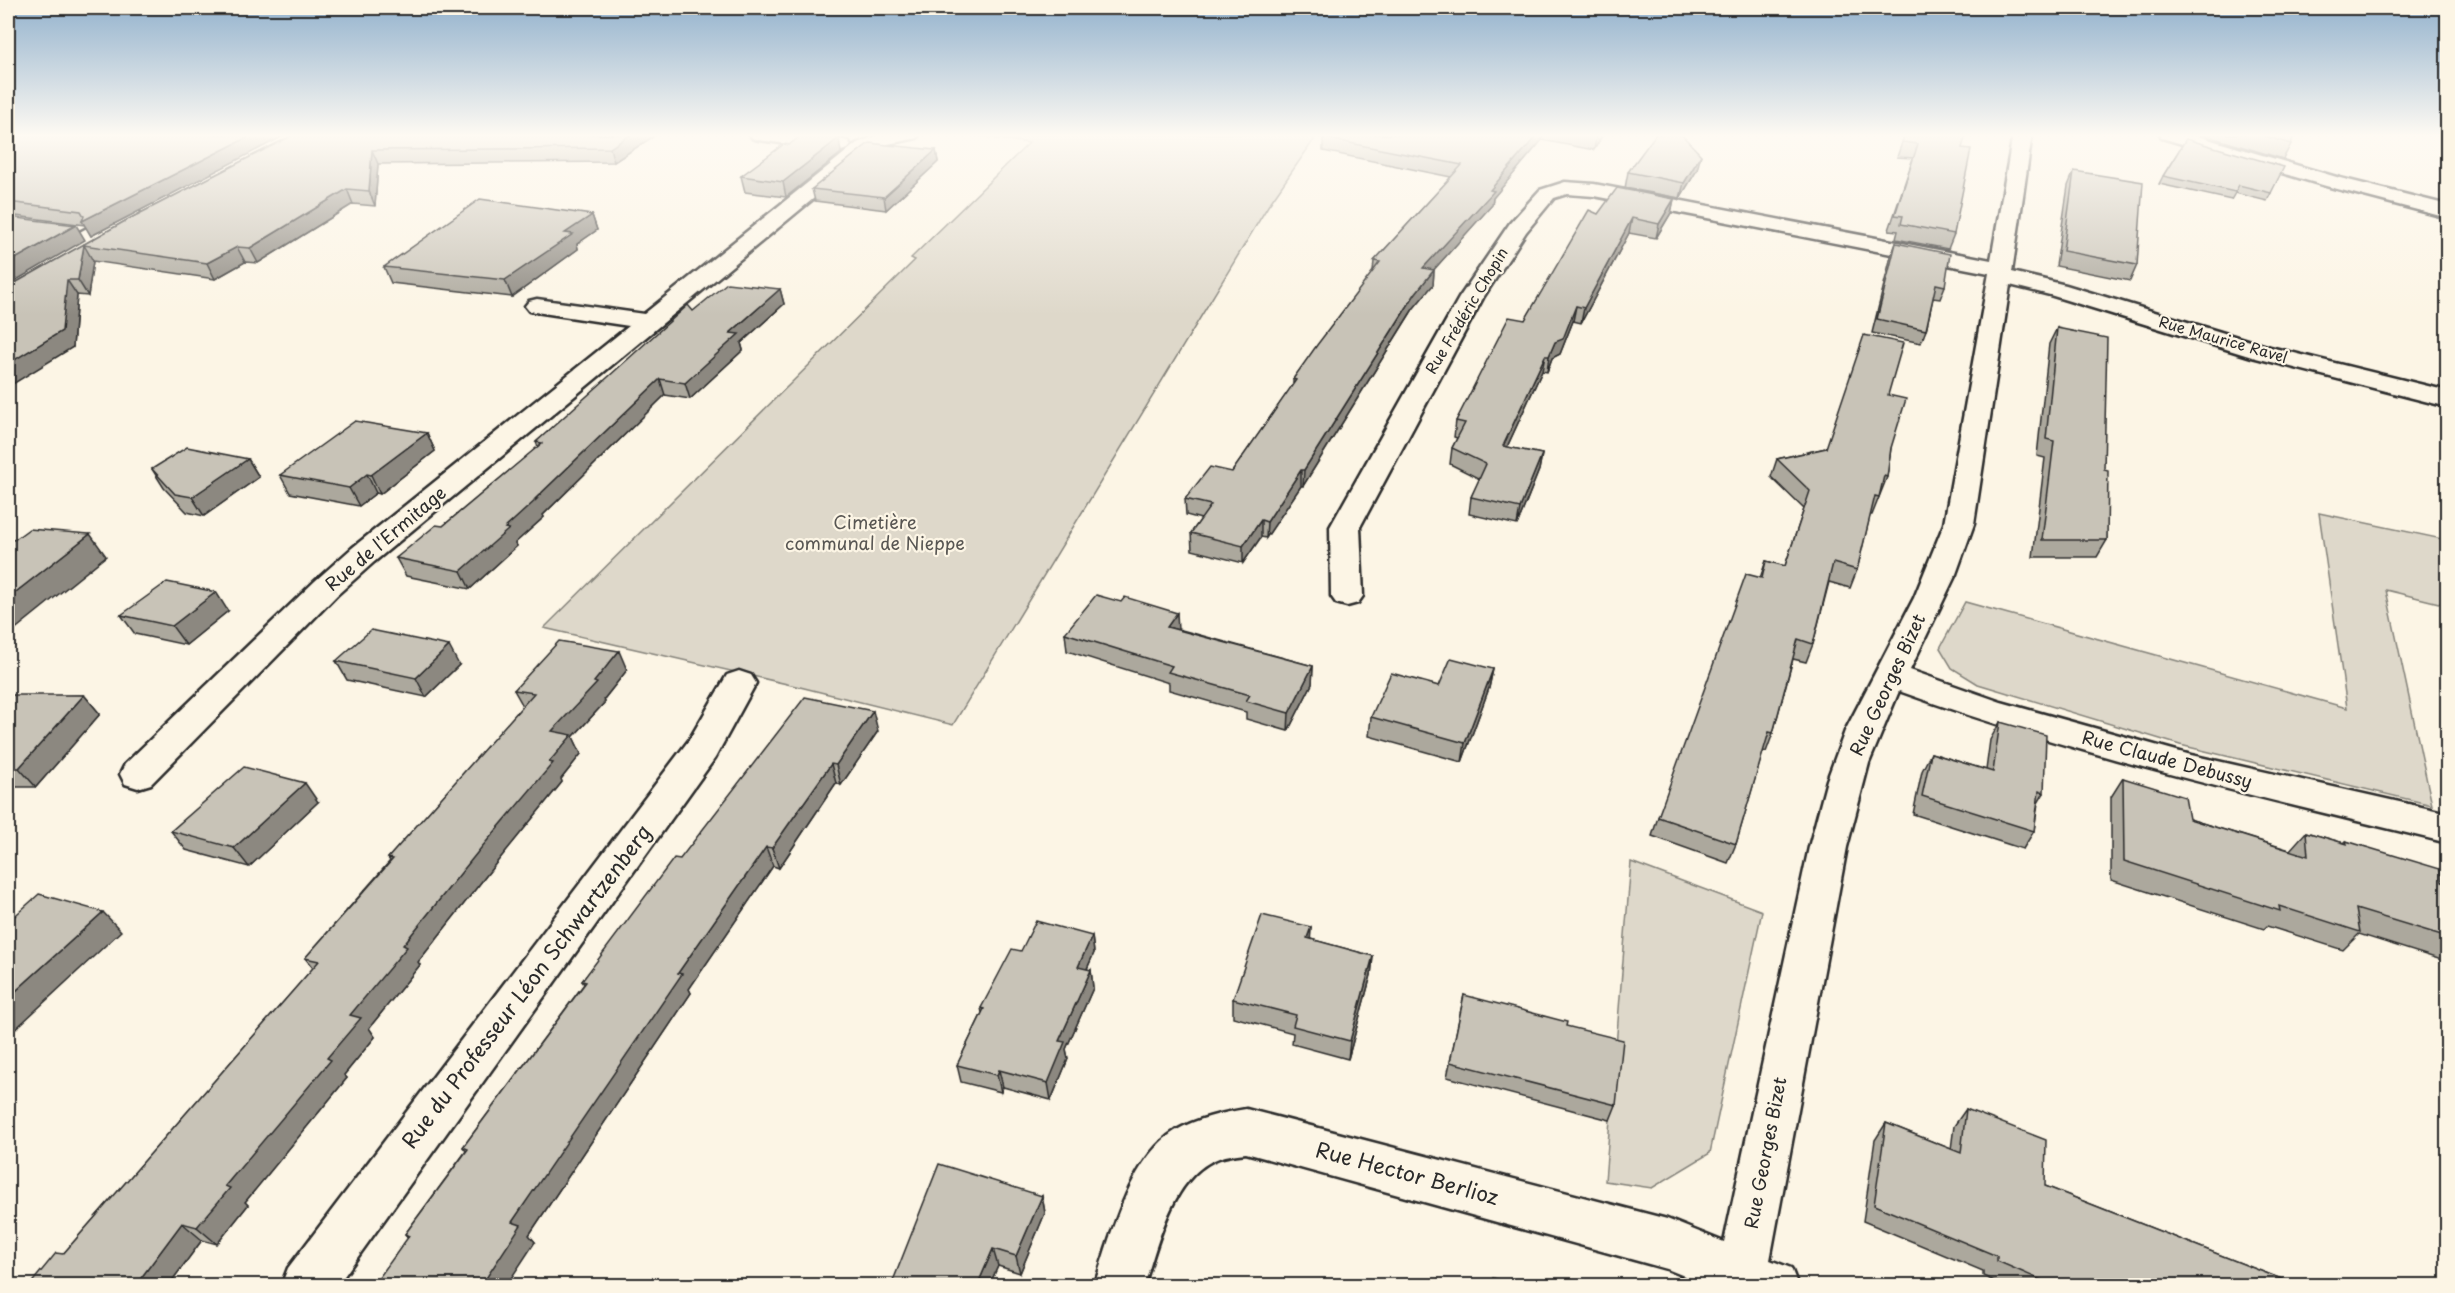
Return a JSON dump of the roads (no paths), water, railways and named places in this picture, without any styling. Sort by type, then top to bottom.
[{"type":"street","name":"Rue de l'Ermitage","points":[[138,774],[342,574],[806,194]]},
{"type":"street","name":"Rue Frédéric Chopin","points":[[1347,596],[1345,527],[1471,298],[1518,228],[1547,194]]},
{"type":"street","name":"Rue Frédéric Chopin","points":[[1616,194],[2001,272]]},
{"type":"street","name":"Rue Georges Bizet","points":[[1758,1279],[1833,825],[1856,749],[1890,675],[1937,583],[1959,524],[2013,194]]},
{"type":"street","points":[[2380,194],[2448,212]]},
{"type":"street","points":[[8,280],[146,211],[8,296]]},
{"type":"street","name":"Rue Maurice Ravel","points":[[2001,272],[2261,352],[2448,399]]},
{"type":"street","points":[[537,306],[651,322]]},
{"type":"street","name":"Rue Claude Debussy","points":[[1890,675],[1991,711],[2191,768],[2448,828]]},
{"type":"street","name":"Rue du Professeur Léon Schwartzenberg","points":[[306,1286],[655,814],[702,748],[739,683]]},
{"type":"street","name":"Rue Hector Berlioz","points":[[1119,1286],[1154,1189],[1166,1170],[1179,1155],[1209,1137],[1226,1132],[1246,1131],[1667,1244],[1758,1279]]},
{"type":"park label","name":"Cimetière communal de Nieppe","points":[[875,533]]}]
